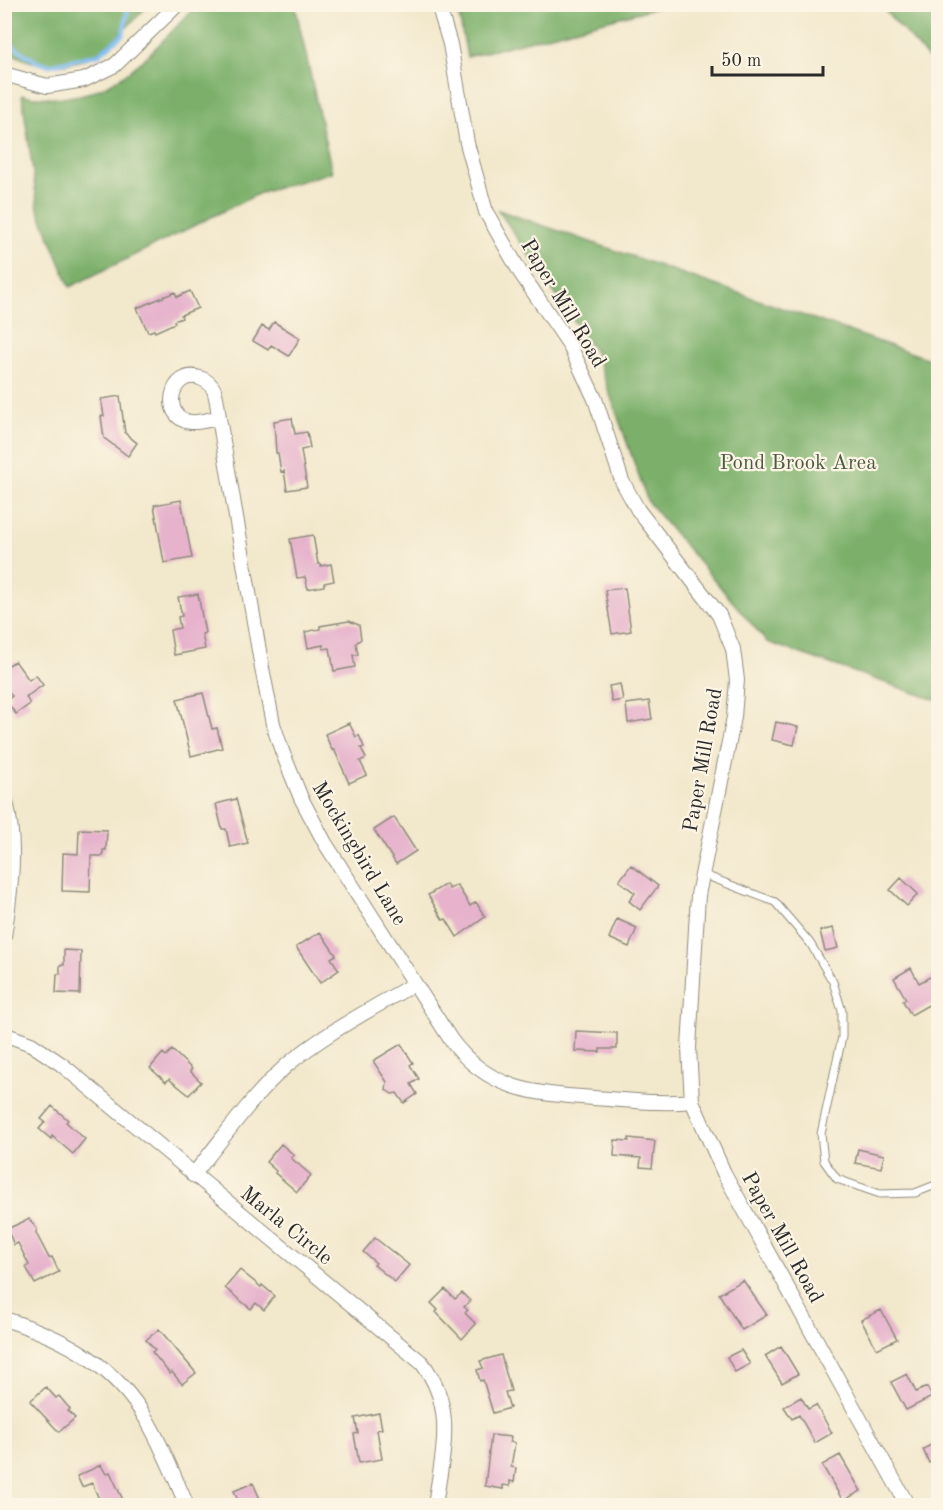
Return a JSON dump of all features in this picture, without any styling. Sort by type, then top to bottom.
[{"type":"street","points":[[4,74],[47,86],[84,80],[115,65],[178,4]]},
{"type":"street","name":"Paper Mill Road","points":[[438,4],[450,44],[467,143],[486,212],[520,272],[569,344],[595,399],[622,481],[638,510],[719,615],[733,649],[737,680],[734,717],[698,895],[689,1048],[692,1101],[724,1173],[908,1506]]},
{"type":"street","name":"Mockingbird Lane","points":[[219,418],[263,676],[282,751],[316,828],[459,1051],[478,1069],[501,1082],[551,1095],[661,1102],[692,1101]]},
{"type":"street","points":[[4,795],[10,823],[13,858],[4,936]]},
{"type":"street","points":[[193,1175],[259,1094],[288,1065],[316,1044],[414,984]]},
{"type":"street","name":"Marla Circle","points":[[4,1034],[31,1044],[61,1064],[411,1353],[432,1375],[442,1398],[445,1417],[435,1506]]},
{"type":"street","points":[[4,1319],[43,1332],[80,1351],[118,1383],[147,1420],[188,1506]]},
{"type":"lane","points":[[702,874],[775,902],[810,943],[833,982],[842,1011],[842,1037],[821,1134],[824,1161],[837,1179],[880,1194],[915,1193],[939,1184]]},
{"type":"green space","points":[[198,4],[295,5],[332,172],[260,193],[70,287],[38,209],[22,95],[52,98],[78,95],[101,88],[141,62]]},
{"type":"green space","points":[[457,4],[666,5],[467,57]]},
{"type":"green space","points":[[4,5],[149,5],[98,53],[75,62],[50,64],[26,60],[5,48]]},
{"type":"green space","points":[[880,5],[938,5],[938,69]]},
{"type":"green space","name":"Pond Brook Area","points":[[498,210],[938,362],[938,701],[767,642],[648,502],[595,352]]},
{"type":"building","points":[[190,291],[198,308],[181,315],[182,318],[174,321],[175,323],[155,332],[154,330],[148,332],[137,308],[175,292],[177,297]]},
{"type":"building","points":[[274,322],[300,338],[289,356],[271,345],[268,350],[253,341],[262,326],[269,330]]},
{"type":"building","points":[[120,396],[125,433],[137,443],[128,456],[104,438],[101,416],[104,416],[101,399]]},
{"type":"building","points":[[292,418],[295,434],[307,432],[310,448],[301,450],[307,487],[287,490],[284,471],[281,472],[278,453],[276,453],[274,421]]},
{"type":"building","points":[[181,500],[192,558],[164,563],[154,505]]},
{"type":"building","points":[[313,535],[318,564],[321,566],[331,564],[334,581],[324,583],[324,586],[308,589],[305,577],[297,578],[290,539]]},
{"type":"building","points":[[625,588],[631,631],[612,634],[605,590]]},
{"type":"building","points":[[198,594],[205,633],[202,634],[205,649],[174,655],[170,630],[180,628],[178,617],[182,616],[178,597]]},
{"type":"building","points":[[349,621],[359,625],[361,639],[356,643],[358,655],[353,655],[355,667],[334,671],[330,648],[323,649],[323,645],[308,648],[305,632],[320,629],[320,626]]},
{"type":"building","points":[[15,661],[29,680],[36,675],[43,685],[26,697],[30,704],[16,714],[6,701],[12,696],[4,685],[4,668]]},
{"type":"building","points":[[620,684],[623,700],[612,702],[609,686]]},
{"type":"building","points":[[203,693],[212,729],[217,728],[222,748],[191,756],[177,699]]},
{"type":"building","points":[[649,701],[652,719],[628,723],[626,704]]},
{"type":"building","points":[[776,722],[798,727],[794,745],[772,740]]},
{"type":"building","points":[[349,723],[356,737],[359,735],[364,747],[361,748],[366,758],[360,761],[367,775],[349,783],[325,734]]},
{"type":"building","points":[[236,799],[248,843],[230,847],[226,829],[222,829],[216,804]]},
{"type":"building","points":[[394,817],[416,851],[396,864],[374,830]]},
{"type":"building","points":[[79,829],[107,830],[106,850],[103,850],[103,856],[91,856],[90,892],[62,891],[63,853],[78,854]]},
{"type":"building","points":[[631,865],[658,886],[640,910],[629,901],[635,893],[619,881]]},
{"type":"building","points":[[901,878],[918,894],[907,906],[890,890]]},
{"type":"building","points":[[446,884],[449,889],[457,885],[470,906],[476,902],[485,917],[457,937],[446,919],[443,920],[428,895]]},
{"type":"building","points":[[617,919],[637,928],[629,947],[609,938]]},
{"type":"building","points":[[833,928],[838,948],[825,951],[820,931]]},
{"type":"building","points":[[320,932],[336,955],[331,958],[339,970],[320,983],[296,947]]},
{"type":"building","points":[[64,950],[81,951],[80,994],[56,993],[57,974],[60,974],[60,965],[64,965]]},
{"type":"building","points":[[911,968],[919,983],[939,972],[939,999],[911,1015],[903,1001],[906,999],[894,978]]},
{"type":"building","points":[[576,1031],[617,1033],[617,1049],[600,1049],[600,1052],[575,1051]]},
{"type":"building","points":[[401,1044],[413,1063],[410,1065],[419,1079],[411,1084],[417,1094],[404,1103],[397,1093],[392,1094],[386,1090],[387,1082],[373,1061]]},
{"type":"building","points":[[172,1050],[192,1069],[190,1071],[201,1082],[189,1095],[169,1079],[166,1082],[150,1068],[163,1053],[166,1056]]},
{"type":"building","points":[[52,1106],[85,1139],[73,1154],[52,1136],[51,1139],[39,1129],[45,1122],[41,1119]]},
{"type":"building","points":[[629,1138],[655,1141],[652,1168],[640,1167],[641,1158],[614,1156],[615,1140],[629,1141]]},
{"type":"building","points":[[281,1144],[294,1155],[291,1158],[311,1175],[297,1192],[266,1162]]},
{"type":"building","points":[[858,1149],[884,1155],[881,1168],[855,1163]]},
{"type":"building","points":[[29,1219],[37,1229],[36,1233],[59,1272],[35,1284],[26,1267],[29,1265],[18,1243],[14,1245],[7,1229]]},
{"type":"building","points":[[375,1238],[409,1265],[395,1282],[374,1265],[376,1263],[363,1252]]},
{"type":"building","points":[[240,1270],[275,1296],[264,1310],[256,1303],[251,1309],[225,1288]]},
{"type":"building","points":[[743,1280],[767,1315],[742,1330],[719,1294]]},
{"type":"building","points":[[445,1289],[455,1299],[462,1293],[470,1301],[464,1307],[468,1310],[465,1313],[476,1324],[462,1339],[436,1312],[438,1310],[431,1303]]},
{"type":"building","points":[[881,1310],[897,1339],[877,1349],[861,1320]]},
{"type":"building","points":[[159,1329],[196,1373],[182,1384],[172,1372],[170,1374],[152,1352],[155,1350],[146,1340]]},
{"type":"building","points":[[781,1346],[798,1374],[782,1383],[765,1356]]},
{"type":"building","points":[[741,1350],[750,1364],[735,1372],[727,1357]]},
{"type":"building","points":[[501,1355],[511,1391],[505,1392],[510,1408],[493,1413],[483,1380],[480,1381],[477,1370],[483,1368],[480,1361]]},
{"type":"building","points":[[907,1374],[916,1392],[927,1387],[932,1397],[906,1410],[891,1382]]},
{"type":"building","points":[[46,1387],[56,1398],[59,1396],[75,1418],[59,1432],[30,1401]]},
{"type":"building","points":[[801,1397],[808,1409],[816,1405],[832,1433],[815,1443],[799,1415],[792,1419],[784,1407]]},
{"type":"building","points":[[379,1413],[382,1429],[377,1430],[382,1459],[359,1463],[354,1434],[358,1433],[355,1418]]},
{"type":"building","points":[[491,1435],[511,1437],[510,1442],[515,1443],[511,1467],[516,1468],[514,1482],[510,1481],[510,1486],[503,1485],[503,1489],[485,1486]]},
{"type":"building","points":[[939,1441],[939,1458],[929,1463],[923,1449]]},
{"type":"building","points":[[840,1455],[861,1491],[843,1501],[822,1465]]},
{"type":"building","points":[[101,1465],[106,1474],[110,1472],[123,1500],[120,1502],[122,1506],[102,1506],[92,1483],[82,1487],[77,1476]]},
{"type":"building","points":[[253,1483],[263,1506],[240,1506],[234,1491]]},
{"type":"waterway","points":[[4,32],[13,46],[37,62],[50,65],[99,54],[123,34],[129,4]]}]
